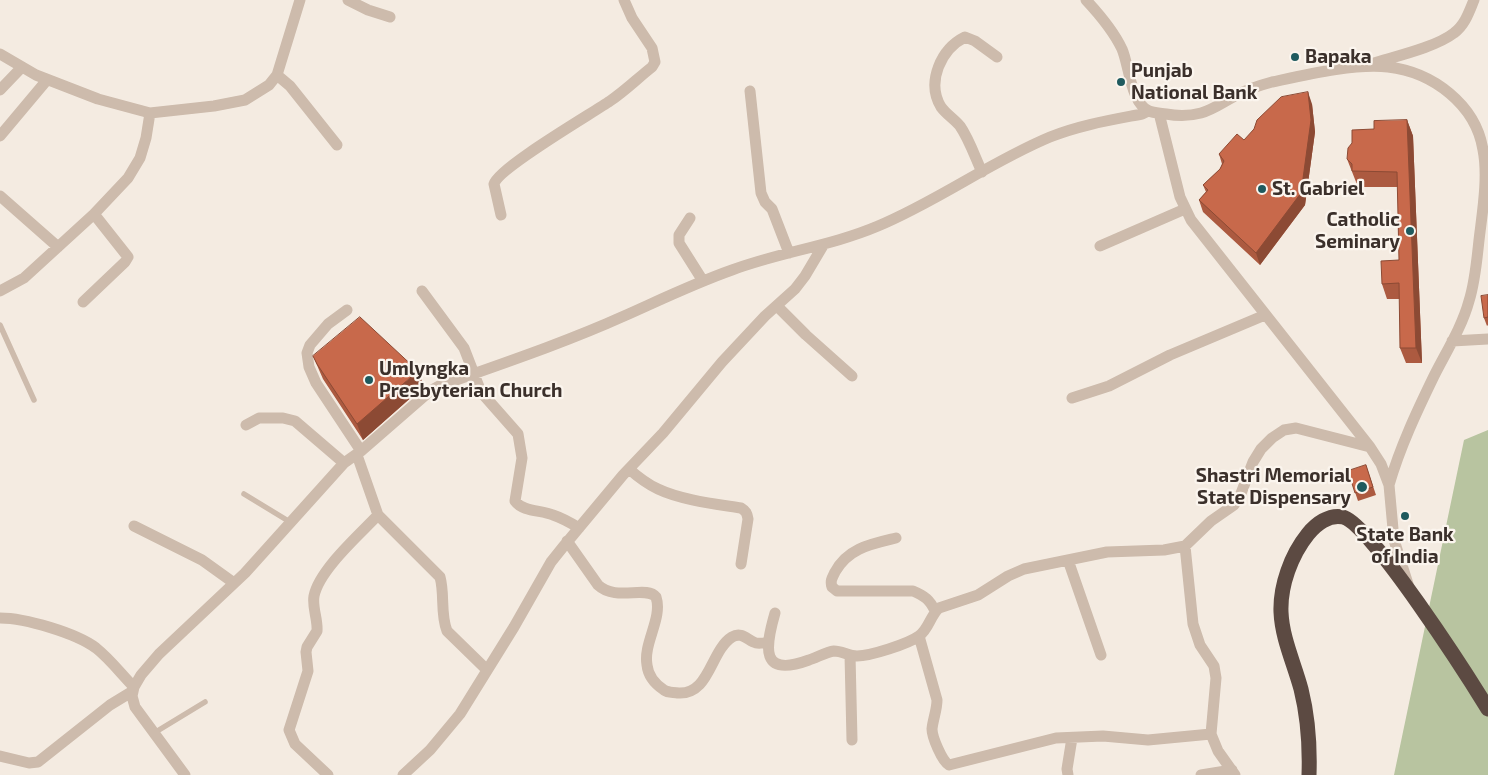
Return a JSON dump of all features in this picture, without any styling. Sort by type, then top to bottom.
[{"type":"highway","points":[[1309,775],[1307,714],[1284,633],[1281,612],[1281,590],[1298,549],[1316,526],[1334,516],[1352,520],[1371,541],[1412,595],[1488,709]]},
{"type":"street","points":[[0,54],[47,80],[98,99],[150,113],[214,106],[245,100],[269,85],[277,75],[300,0]]},
{"type":"street","points":[[348,0],[368,10],[390,17]]},
{"type":"street","points":[[502,215],[494,184],[500,175],[533,151],[612,100],[652,67],[655,62],[652,48],[632,18],[624,0]]},
{"type":"street","points":[[1086,0],[1104,20],[1122,50],[1135,93],[1141,104],[1153,112],[1168,152],[1184,209],[1370,447],[1381,464],[1389,485],[1394,540],[1412,595]]},
{"type":"street","points":[[1363,67],[1430,44],[1454,33],[1468,16],[1474,0]]},
{"type":"street","points":[[982,172],[960,127],[940,104],[935,77],[946,51],[965,37],[976,41],[997,57]]},
{"type":"street","points":[[0,90],[22,67]]},
{"type":"street","points":[[185,775],[135,706],[132,696],[133,689],[141,675],[159,654],[234,584],[344,463],[359,453],[430,391],[616,320],[702,281],[762,259],[824,244],[880,225],[1016,153],[1050,137],[1074,129],[1153,112],[1178,116],[1200,114],[1258,85],[1306,75],[1363,67],[1388,67],[1405,70],[1427,78],[1444,88],[1469,114],[1478,129],[1484,151],[1484,198],[1469,302],[1414,418],[1389,485]]},
{"type":"street","points":[[277,75],[290,86],[337,145]]},
{"type":"street","points":[[0,136],[47,80]]},
{"type":"street","points":[[750,91],[761,193],[765,202],[772,209],[789,253]]},
{"type":"street","points":[[0,291],[24,278],[94,214],[128,178],[140,158],[146,138],[150,113]]},
{"type":"street","points":[[0,196],[58,247]]},
{"type":"street","points":[[1100,246],[1184,209]]},
{"type":"street","points":[[83,302],[128,257],[94,214]]},
{"type":"street","points":[[690,218],[679,235],[679,243],[702,281]]},
{"type":"street","points":[[403,775],[430,750],[450,727],[488,670],[551,562],[722,362],[794,289],[805,276],[824,244]]},
{"type":"street","points":[[1477,253],[1488,247]]},
{"type":"street","points":[[422,291],[464,348],[481,392],[512,426],[520,442],[522,458],[515,501],[524,509],[553,515],[579,528]]},
{"type":"street","points":[[777,306],[852,376]]},
{"type":"street","points":[[347,310],[316,336],[307,353],[309,367],[316,383],[359,453],[378,515],[440,577],[444,622],[447,631],[488,670]]},
{"type":"street","points":[[1072,398],[1109,386],[1170,355],[1265,315]]},
{"type":"street","points":[[1452,341],[1488,339]]},
{"type":"street","points":[[246,425],[259,418],[283,418],[295,421],[344,463]]},
{"type":"street","points":[[775,613],[767,650],[772,660],[778,665],[784,666],[806,661],[833,651],[860,656],[874,653],[919,636],[929,624],[935,611],[939,608],[978,595],[1015,572],[1106,552],[1164,550],[1185,546],[1211,520],[1234,505],[1240,496],[1253,462],[1261,449],[1284,430],[1296,428],[1370,447]]},
{"type":"street","points":[[629,469],[645,482],[660,490],[744,510],[747,513],[748,519],[741,564]]},
{"type":"street","points":[[328,775],[296,744],[289,730],[308,671],[307,647],[317,631],[314,596],[326,572],[378,515]]},
{"type":"street","points":[[134,526],[202,560],[234,584]]},
{"type":"street","points":[[896,538],[864,546],[854,551],[838,567],[832,578],[832,587],[837,591],[913,591],[925,596],[932,603],[935,611]]},
{"type":"street","points":[[567,542],[598,585],[604,590],[618,594],[650,593],[656,597],[657,611],[646,664],[651,677],[658,686],[667,692],[682,693],[693,689],[702,682],[720,650],[733,636],[746,637],[756,643],[768,642]]},
{"type":"street","points":[[1185,546],[1193,624],[1200,645],[1214,666],[1216,678],[1211,734],[1218,751],[1233,772]]},
{"type":"street","points":[[1068,560],[1102,655]]},
{"type":"street","points":[[0,618],[48,627],[87,642],[98,650],[133,689]]},
{"type":"street","points":[[919,636],[937,700],[937,710],[932,732],[946,764],[952,766],[1056,738],[1103,736],[1148,740],[1211,734]]},
{"type":"street","points":[[850,655],[852,740]]},
{"type":"street","points":[[0,756],[29,763],[38,762],[133,689]]},
{"type":"street","points":[[1068,775],[1067,769],[1072,738]]},
{"type":"street","points":[[1201,775],[1233,772]]},
{"type":"lane","points":[[0,326],[34,400]]},
{"type":"lane","points":[[244,494],[290,522]]},
{"type":"lane","points":[[154,733],[205,702]]},
{"type":"green space","points":[[1488,430],[1488,775],[1394,775],[1464,440]]},
{"type":"building","name":"St. Gabriel","points":[[1308,92],[1311,120],[1301,193],[1256,253],[1199,200],[1208,190],[1203,185],[1220,169],[1224,161],[1219,154],[1237,134],[1244,140],[1254,129],[1257,120],[1281,97]]},
{"type":"building","name":"Catholic Seminary","points":[[1407,120],[1416,348],[1400,348],[1399,283],[1382,284],[1381,261],[1399,260],[1397,172],[1352,171],[1352,164],[1347,159],[1348,148],[1352,143],[1352,130],[1374,129],[1374,121]]},
{"type":"building","points":[[1488,295],[1488,317],[1484,318],[1481,296]]},
{"type":"building","name":"Umlyngka Presbyterian Church","points":[[360,317],[418,371],[357,424],[313,356]]},
{"type":"building","points":[[1366,465],[1373,487],[1355,493],[1348,471]]},
{"type":"place","name":"Bapaka","points":[[1295,57]]},
{"type":"place","name":"Punjab National Bank","points":[[1121,82]]},
{"type":"place","name":"St. Gabriel","points":[[1262,189]]},
{"type":"place","name":"Catholic Seminary","points":[[1410,231]]},
{"type":"place","name":"Umlyngka Presbyterian Church","points":[[369,380]]},
{"type":"place","name":"Shastri Memorial State Dispensary","points":[[1362,487]]},
{"type":"place","name":"State Bank of India","points":[[1405,516]]}]
